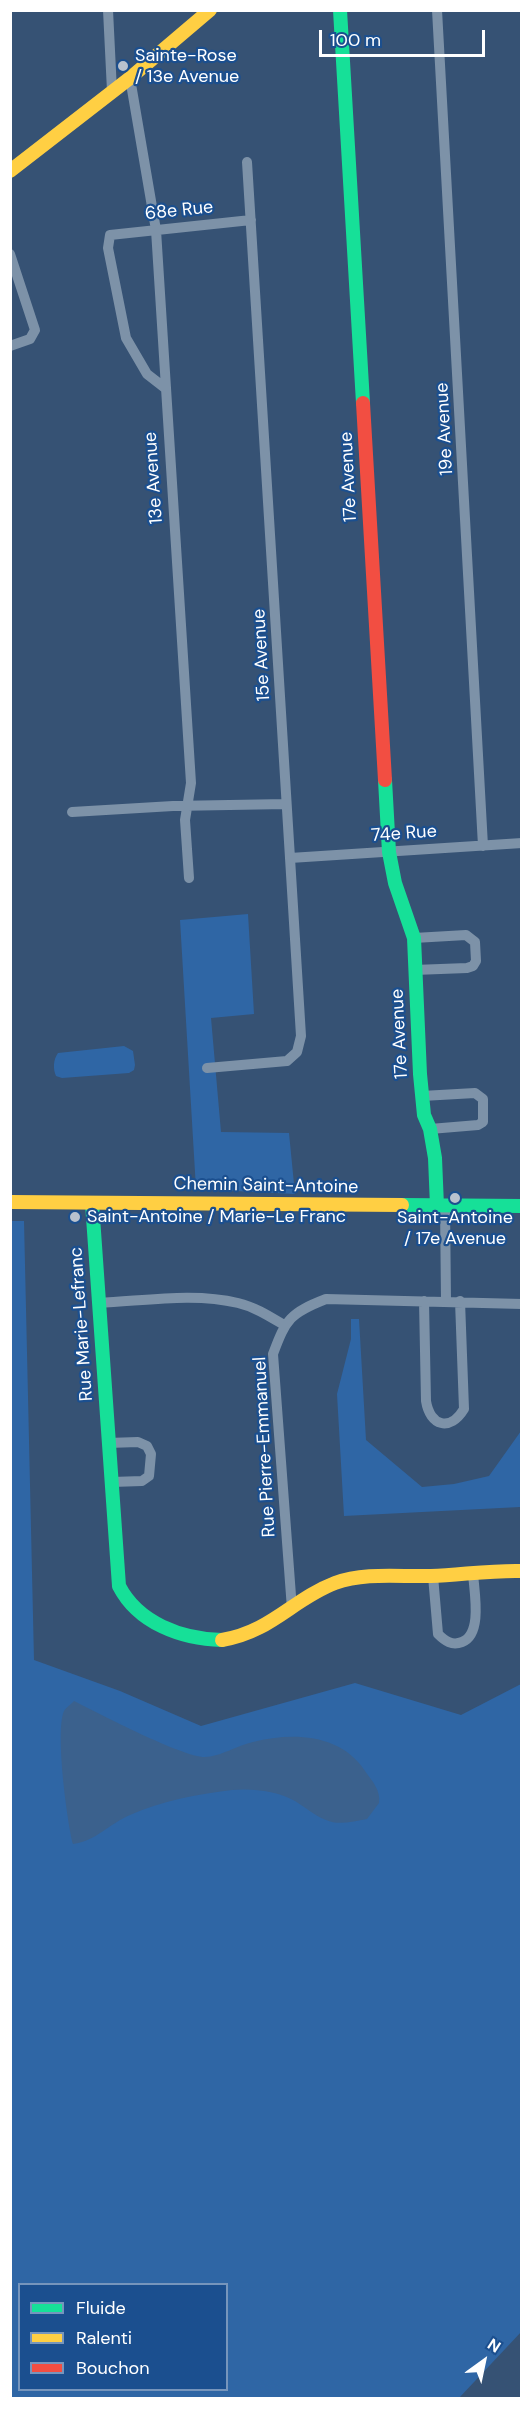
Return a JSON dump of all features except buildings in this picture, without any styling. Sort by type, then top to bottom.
[{"type":"street","points":[[108,10],[112,91]]},
{"type":"street","points":[[10,171],[130,78],[210,10]]},
{"type":"street","name":"17e Avenue","points":[[340,10],[389,852],[396,884],[414,938],[422,1096],[424,1115],[430,1129],[441,1206]]},
{"type":"street","name":"19e Avenue","points":[[437,10],[483,846]]},
{"type":"street","name":"13e Avenue","points":[[130,78],[156,230],[190,772],[189,806],[185,820],[189,878]]},
{"type":"street","name":"15e Avenue","points":[[207,1068],[287,1061],[297,1052],[300,1045],[281,697],[247,162]]},
{"type":"street","name":"68e Rue","points":[[165,388],[147,374],[126,338],[108,248],[110,235],[251,220]]},
{"type":"street","points":[[10,254],[35,330],[30,339],[10,346]]},
{"type":"street","points":[[72,812],[286,804]]},
{"type":"street","name":"74e Rue","points":[[290,858],[522,843]]},
{"type":"street","name":"17e Avenue","points":[[414,938],[466,935],[475,942],[476,962],[467,968],[414,970]]},
{"type":"street","name":"17e Avenue","points":[[422,1096],[475,1093],[483,1099],[483,1122],[478,1125],[430,1129]]},
{"type":"street","name":"Chemin Saint-Antoine","points":[[10,1202],[522,1206]]},
{"type":"street","name":"Rue Marie-Lefranc","points":[[93,1203],[119,1586],[127,1602],[140,1614],[176,1632],[197,1638],[217,1640],[257,1631],[322,1589],[355,1578],[522,1571]]},
{"type":"street","points":[[441,1206],[446,1301]]},
{"type":"street","points":[[99,1303],[213,1299],[238,1303],[258,1310],[284,1325]]},
{"type":"street","name":"Rue Pierre-Emmanuel","points":[[292,1609],[273,1354],[284,1325],[302,1308],[326,1299],[522,1304]]},
{"type":"street","points":[[424,1301],[428,1413],[436,1421],[448,1424],[458,1419],[464,1409],[460,1301]]},
{"type":"street","points":[[108,1443],[138,1442],[147,1446],[151,1454],[149,1476],[142,1481],[112,1482]]},
{"type":"street","points":[[433,1576],[438,1634],[446,1642],[457,1644],[466,1641],[474,1632],[476,1622],[473,1573]]},
{"type":"shaded area","points":[[248,914],[254,1014],[211,1018],[221,1132],[289,1133],[295,1194],[196,1189],[180,920]]},
{"type":"shaded area","points":[[124,1046],[133,1051],[135,1065],[134,1070],[129,1073],[62,1078],[56,1076],[54,1064],[58,1053]]},
{"type":"shaded area","points":[[11,1221],[24,1221],[34,1660],[120,1691],[201,1726],[355,1683],[461,1715],[521,1684],[522,2331],[459,2398],[11,2398]]},
{"type":"shaded area","points":[[351,1319],[359,1319],[366,1440],[422,1487],[454,1484],[489,1476],[521,1431],[522,1503],[520,1507],[344,1516],[337,1394],[351,1339]]},
{"type":"shaded area","points":[[74,1701],[160,1743],[205,1757],[247,1744],[284,1737],[300,1737],[330,1743],[343,1749],[365,1771],[379,1794],[379,1803],[367,1819],[336,1823],[314,1814],[295,1801],[273,1793],[248,1789],[232,1790],[180,1799],[142,1810],[122,1819],[96,1836],[73,1844],[65,1797],[61,1737],[64,1711]]},
{"type":"traffic: fast","points":[[340,10],[363,403]]},
{"type":"traffic: fast","points":[[385,780],[389,852],[395,883],[414,938],[420,1074],[424,1115],[430,1129],[435,1158],[437,1206]]},
{"type":"traffic: fast","points":[[92,1203],[119,1586],[137,1610],[162,1626],[191,1636],[222,1640]]},
{"type":"traffic: fast","points":[[402,1205],[522,1206]]},
{"type":"traffic: slow","points":[[10,171],[130,78],[210,10]]},
{"type":"traffic: slow","points":[[10,1202],[402,1205]]},
{"type":"traffic: slow","points":[[222,1640],[254,1630],[320,1590],[358,1577],[522,1571]]},
{"type":"traffic: jam","points":[[363,403],[385,780]]},
{"type":"place","name":"Sainte-Rose / 13e Avenue","points":[[123,66]]},
{"type":"place","name":"Saint-Antoine / 17e Avenue","points":[[455,1198]]},
{"type":"place","name":"Saint-Antoine / Marie-Le Franc","points":[[75,1217]]}]
